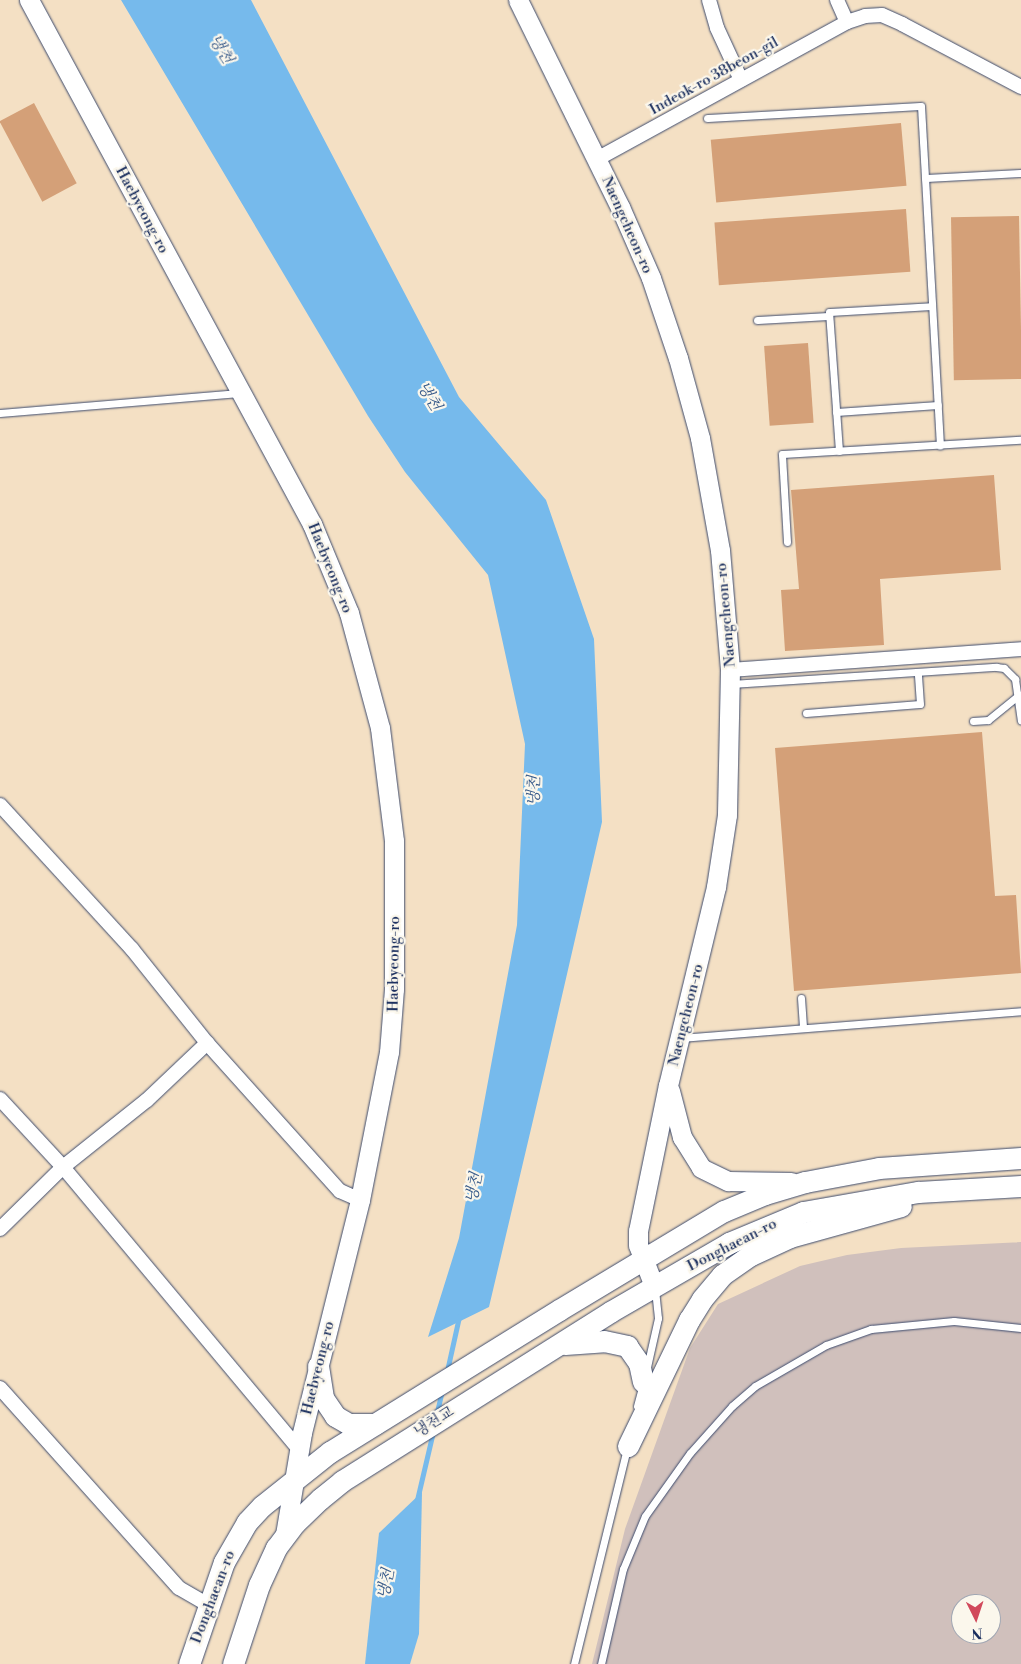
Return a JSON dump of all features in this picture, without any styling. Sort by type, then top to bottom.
[{"type":"main road","name":"Donghaean-ro","points":[[559,1310],[724,1212],[805,1182],[879,1168],[1021,1158]]},
{"type":"main road","name":"Donghaean-ro","points":[[551,1349],[654,1286],[746,1235],[803,1212],[872,1199],[961,1189],[1021,1186]]},
{"type":"main road","points":[[628,1446],[689,1320],[702,1299],[722,1276],[752,1255],[790,1237],[961,1189]]},
{"type":"main road","name":"냉천교","points":[[330,1452],[559,1310]]},
{"type":"main road","points":[[551,1349],[590,1340],[618,1343],[633,1352],[643,1382]]},
{"type":"main road","name":"냉천교","points":[[285,1535],[320,1499],[342,1481],[551,1349]]},
{"type":"main road","points":[[318,1366],[323,1398],[335,1416],[349,1424],[375,1424]]},
{"type":"main road","name":"Donghaean-ro","points":[[188,1664],[207,1604],[224,1562],[247,1522],[293,1480],[330,1452]]},
{"type":"main road","points":[[233,1664],[259,1585],[285,1535]]},
{"type":"street","name":"Haebyeong-ro","points":[[29,0],[308,516],[338,582],[372,690],[386,767],[394,841],[394,989],[384,1083],[360,1200],[299,1450],[285,1535]]},
{"type":"street","name":"Naengcheon-ro","points":[[518,0],[597,159],[651,278],[698,430],[720,550],[730,677],[729,776],[722,850],[668,1085],[638,1231],[642,1260],[654,1286]]},
{"type":"street","points":[[709,0],[717,28],[741,80]]},
{"type":"street","points":[[837,0],[847,22]]},
{"type":"street","name":"Indeok-ro 38beon-gil","points":[[597,159],[847,22],[865,16],[882,15],[1021,88]]},
{"type":"street","points":[[730,677],[1021,649]]},
{"type":"street","points":[[0,805],[103,917],[207,1043],[340,1191],[360,1200]]},
{"type":"street","points":[[0,1229],[63,1167],[147,1100],[207,1043]]},
{"type":"street","points":[[668,1085],[682,1137],[700,1168],[728,1181],[805,1182]]},
{"type":"street","points":[[0,1099],[63,1167],[299,1450]]},
{"type":"street","points":[[0,1388],[179,1588],[207,1604]]},
{"type":"lane","points":[[707,118],[921,106],[940,445]]},
{"type":"lane","points":[[925,178],[1021,173]]},
{"type":"lane","points":[[839,451],[828,312],[932,306]]},
{"type":"lane","points":[[757,320],[829,316]]},
{"type":"lane","points":[[0,414],[241,393]]},
{"type":"lane","points":[[836,412],[938,405]]},
{"type":"lane","points":[[787,542],[782,454],[1021,440]]},
{"type":"lane","points":[[730,677],[918,672],[987,666],[1004,668],[1015,679],[1019,695],[1021,721]]},
{"type":"lane","points":[[806,713],[920,704],[918,672]]},
{"type":"lane","points":[[973,721],[988,720],[1019,695]]},
{"type":"lane","points":[[801,998],[803,1027]]},
{"type":"lane","points":[[680,1038],[1021,1011]]},
{"type":"lane","points":[[574,1664],[658,1318],[654,1286]]},
{"type":"lane","points":[[601,1664],[623,1569],[645,1516],[696,1446],[732,1406],[755,1386],[826,1345],[871,1329],[954,1321],[1021,1328]]},
{"type":"shaded area","points":[[1021,1242],[1021,1664],[592,1664],[625,1529],[690,1348],[718,1304],[800,1266],[847,1255],[901,1248]]},
{"type":"water","points":[[121,0],[251,0],[459,397],[546,500],[594,639],[602,822],[489,1307],[428,1337],[459,1238],[517,925],[525,744],[488,575],[405,472],[368,416]]},
{"type":"water","points":[[422,1492],[419,1634],[410,1664],[365,1664],[379,1533]]},
{"type":"building","points":[[34,103],[77,183],[42,202],[0,122]]},
{"type":"building","points":[[901,123],[906,186],[716,202],[711,140]]},
{"type":"building","points":[[906,209],[910,272],[719,285],[714,222]]},
{"type":"building","points":[[1019,216],[1021,379],[954,380],[951,217]]},
{"type":"building","points":[[808,343],[814,423],[770,426],[764,346]]},
{"type":"building","points":[[994,475],[1001,570],[880,579],[884,645],[785,651],[781,590],[799,589],[791,490]]},
{"type":"building","points":[[982,732],[995,896],[1016,895],[1021,973],[794,991],[775,748]]},
{"type":"waterway","name":"냉천","points":[[447,1371],[459,1317]]},
{"type":"waterway","name":"냉천","points":[[437,1412],[442,1390]]},
{"type":"waterway","name":"냉천","points":[[417,1500],[433,1432]]}]
